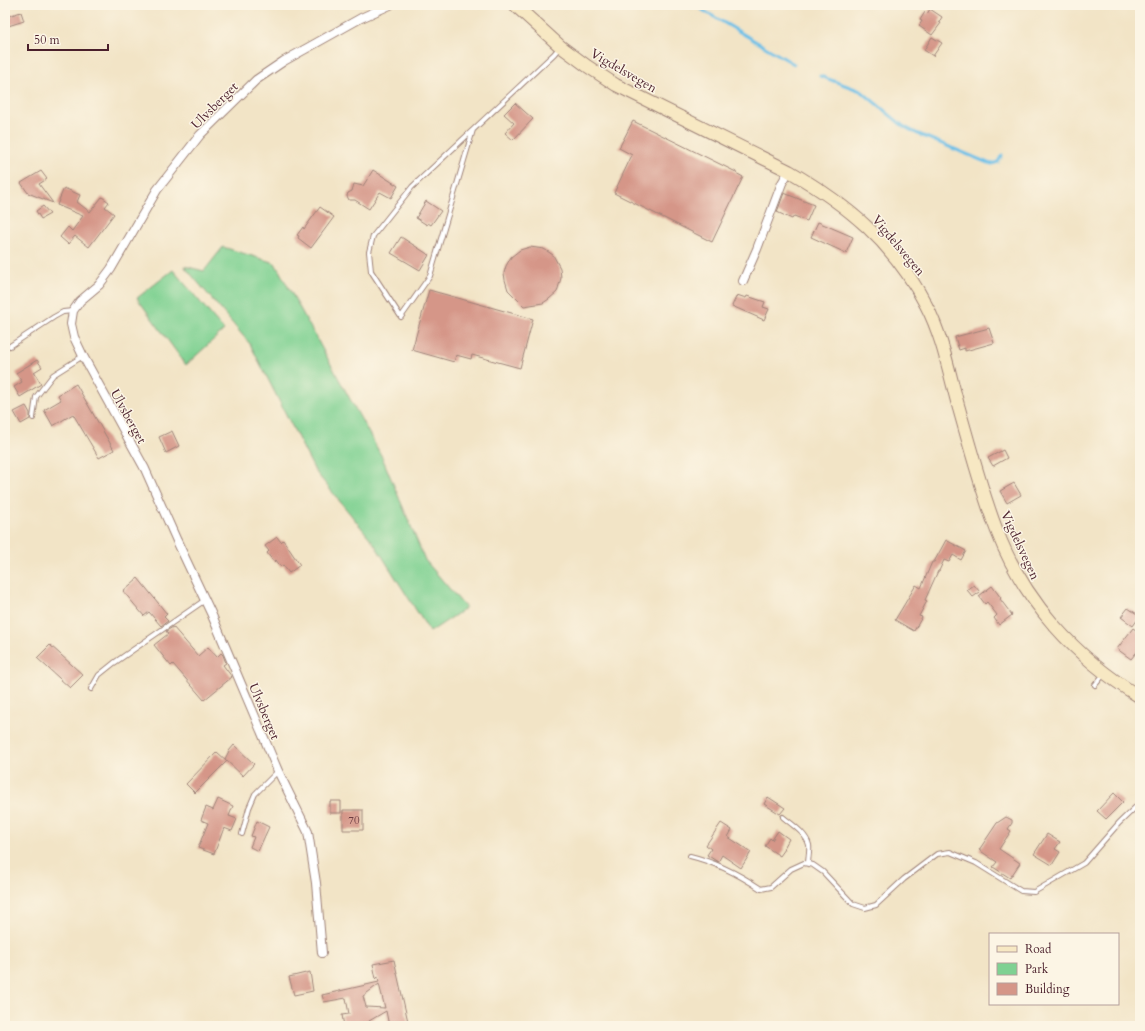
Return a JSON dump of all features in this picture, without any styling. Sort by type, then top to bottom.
[{"type":"main road","name":"Vigdelsvegen","points":[[515,5],[560,46],[616,85],[789,171],[830,195],[874,232],[913,282],[926,306],[938,336],[983,492],[997,532],[1015,570],[1032,599],[1069,643],[1105,673],[1140,697]]},
{"type":"street","name":"Ulvsberget","points":[[322,953],[316,883],[308,832],[278,771],[205,600],[145,469],[74,337],[71,317],[80,301],[99,285],[111,269],[157,190],[200,135],[227,107],[256,80],[284,60],[361,18],[390,5]]},
{"type":"street","points":[[742,281],[757,249],[782,183],[789,171]]},
{"type":"lane","points":[[473,130],[430,276],[401,316],[371,271],[369,252],[373,236],[412,187],[554,54],[560,46]]},
{"type":"lane","points":[[10,346],[63,312],[73,311]]},
{"type":"lane","points":[[34,418],[36,396],[53,375],[83,356]]},
{"type":"lane","points":[[91,689],[99,675],[114,663],[205,600]]},
{"type":"lane","points":[[1095,685],[1105,673]]},
{"type":"lane","points":[[242,834],[249,808],[255,794],[278,771]]},
{"type":"lane","points":[[690,856],[702,859],[727,870],[746,879],[761,889],[771,887],[791,868],[804,863],[813,865],[823,872],[854,904],[865,908],[876,905],[904,878],[937,854],[950,852],[976,863],[1021,891],[1034,892],[1084,862],[1119,823],[1140,803]]},
{"type":"lane","points":[[783,817],[797,829],[806,840],[809,849],[808,864]]},
{"type":"green space","points":[[223,247],[275,263],[382,457],[425,560],[466,608],[430,632],[373,542],[315,471],[250,344],[184,266],[204,271]]},
{"type":"green space","points":[[173,270],[224,330],[186,365],[137,298]]},
{"type":"building","points":[[930,9],[942,17],[939,22],[941,23],[932,35],[919,26],[922,21],[920,20],[925,12],[927,14]]},
{"type":"building","points":[[21,12],[24,21],[5,27],[5,17]]},
{"type":"building","points":[[932,37],[942,43],[933,56],[924,50]]},
{"type":"building","points":[[515,103],[533,119],[513,140],[505,133],[514,123],[504,114]]},
{"type":"building","points":[[633,121],[736,172],[743,177],[712,242],[614,193],[632,155],[619,148]]},
{"type":"building","points":[[373,170],[398,186],[391,198],[380,192],[369,209],[355,200],[349,200],[347,196],[348,193],[352,191],[354,184],[363,186]]},
{"type":"building","points":[[41,171],[47,179],[39,184],[53,203],[28,193],[21,183]]},
{"type":"building","points":[[64,188],[80,195],[77,202],[90,212],[102,197],[109,202],[105,207],[114,214],[89,247],[75,236],[68,244],[60,237],[68,227],[72,231],[83,216],[57,205]]},
{"type":"building","points":[[784,193],[814,205],[807,221],[794,216],[792,219],[777,212]]},
{"type":"building","points":[[426,201],[441,211],[431,225],[428,223],[427,225],[416,218]]},
{"type":"building","points":[[43,206],[50,214],[41,219],[36,211]]},
{"type":"building","points":[[320,207],[334,217],[311,248],[298,238],[299,236],[297,235],[303,227],[304,229]]},
{"type":"building","points":[[818,222],[853,237],[846,253],[811,237]]},
{"type":"building","points":[[401,237],[429,255],[420,270],[391,253]]},
{"type":"building","points":[[530,247],[544,249],[553,255],[560,268],[561,278],[557,292],[549,299],[543,303],[524,306],[508,290],[504,273],[511,257],[520,250]]},
{"type":"building","points":[[429,290],[533,319],[520,368],[472,355],[471,359],[456,355],[454,362],[412,350]]},
{"type":"building","points":[[737,295],[746,298],[747,296],[765,302],[763,307],[769,309],[764,320],[732,306]]},
{"type":"building","points":[[989,328],[994,343],[965,351],[965,348],[959,350],[955,337]]},
{"type":"building","points":[[37,360],[42,367],[34,372],[41,384],[20,397],[14,387],[22,382],[16,373]]},
{"type":"building","points":[[76,384],[114,450],[99,458],[73,414],[53,426],[44,410],[61,400],[58,395]]},
{"type":"building","points":[[26,406],[30,413],[30,419],[21,424],[14,412]]},
{"type":"building","points":[[172,431],[179,446],[166,453],[159,437]]},
{"type":"building","points":[[1003,450],[1007,458],[993,466],[988,458]]},
{"type":"building","points":[[1014,483],[1021,495],[1007,503],[1000,491]]},
{"type":"building","points":[[277,537],[281,542],[283,540],[300,565],[289,573],[283,565],[281,567],[276,560],[274,562],[267,553],[269,551],[265,546]]},
{"type":"building","points":[[946,540],[966,551],[961,560],[953,555],[949,562],[944,560],[925,600],[927,601],[919,616],[922,617],[914,631],[895,620],[916,585],[921,588],[932,562],[934,562]]},
{"type":"building","points":[[138,578],[167,614],[164,617],[168,621],[161,626],[149,612],[144,616],[123,591]]},
{"type":"building","points":[[974,585],[980,592],[973,597],[967,590]]},
{"type":"building","points":[[992,586],[1012,615],[999,625],[994,618],[997,615],[987,602],[985,604],[979,596]]},
{"type":"building","points":[[1128,608],[1140,616],[1133,626],[1121,617]]},
{"type":"building","points":[[173,627],[198,656],[208,647],[217,657],[221,653],[223,655],[226,663],[223,665],[232,677],[204,700],[173,664],[171,666],[154,645],[168,634],[166,631]]},
{"type":"building","points":[[1133,628],[1140,633],[1140,648],[1131,659],[1117,649]]},
{"type":"building","points":[[50,645],[83,675],[70,688],[37,658]]},
{"type":"building","points":[[234,745],[254,764],[243,776],[225,759]]},
{"type":"building","points":[[217,752],[227,761],[195,793],[186,784]]},
{"type":"building","points":[[1114,793],[1123,802],[1106,819],[1097,811]]},
{"type":"building","points":[[768,797],[785,808],[780,814],[764,804]]},
{"type":"building","points":[[218,799],[233,806],[229,816],[237,819],[232,831],[224,828],[214,854],[198,848],[208,823],[201,820],[206,807],[213,810]]},
{"type":"building","points":[[330,801],[341,801],[341,813],[330,813]]},
{"type":"building","points":[[343,810],[363,810],[363,830],[343,830]]},
{"type":"building","points":[[1006,817],[1012,820],[1012,823],[1008,829],[1011,831],[999,849],[1020,863],[1010,878],[993,867],[997,862],[979,850],[997,823]]},
{"type":"building","points":[[257,821],[269,827],[258,851],[250,847],[254,837],[251,836]]},
{"type":"building","points":[[721,823],[732,830],[728,837],[751,852],[741,868],[722,855],[718,862],[707,855],[711,849],[706,845]]},
{"type":"building","points":[[778,831],[789,839],[780,856],[765,846],[770,838],[772,840]]},
{"type":"building","points":[[1047,834],[1060,842],[1055,849],[1060,852],[1052,865],[1034,854]]},
{"type":"building","points":[[394,960],[409,1026],[389,1026],[386,1011],[369,1021],[370,1026],[344,1026],[342,1015],[349,1014],[346,998],[324,1002],[322,995],[379,982],[378,977],[376,979],[373,964]],"holes":[[[379,984],[385,1008],[366,1007],[363,996]]]},
{"type":"building","points":[[310,972],[313,991],[294,995],[289,977]]},
{"type":"waterway","points":[[694,5],[794,64]]},
{"type":"waterway","points":[[820,76],[861,91],[903,126],[916,133],[988,163],[992,164],[998,162],[1002,155]]}]
